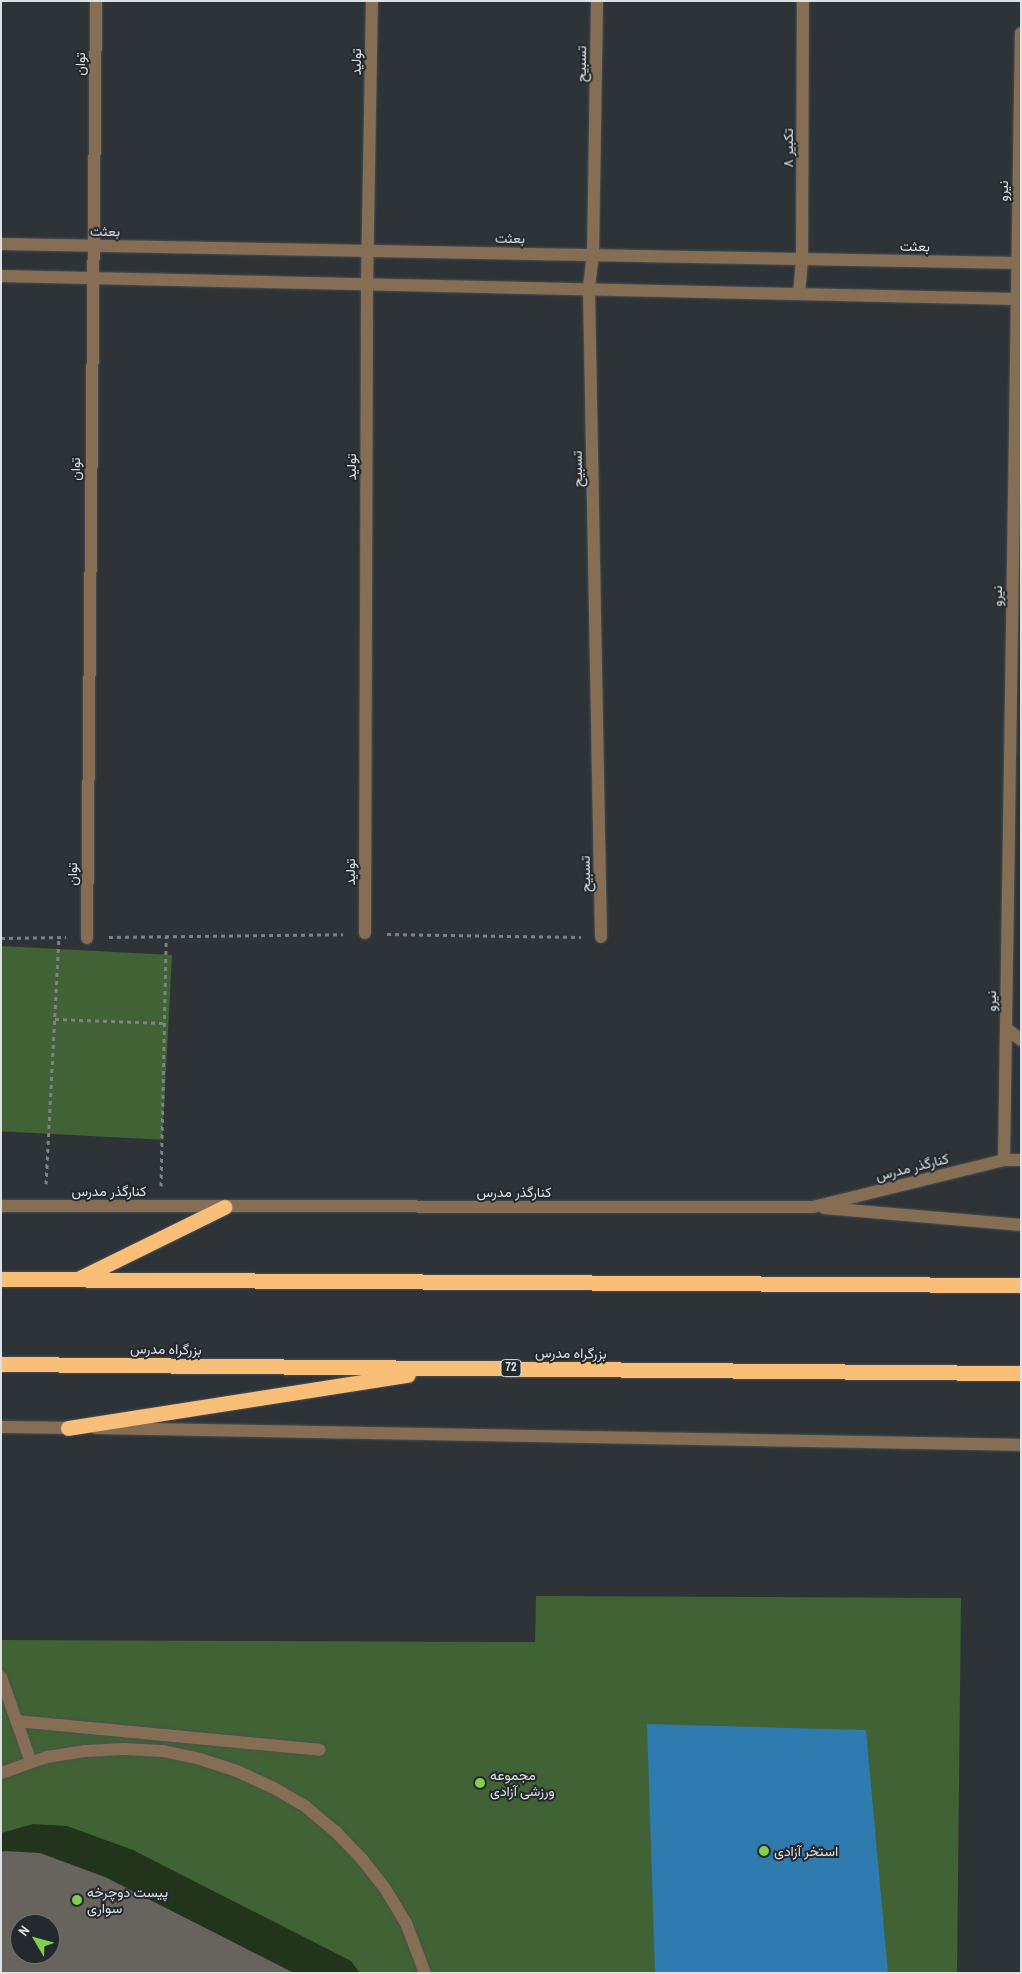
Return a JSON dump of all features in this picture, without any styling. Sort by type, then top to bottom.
[{"type":"highway","points":[[76,1280],[224,1207]]},
{"type":"highway","points":[[1,1279],[1021,1285]]},
{"type":"highway","name":"بزرگراه مدرس","points":[[1,1364],[1021,1373]]},
{"type":"highway","points":[[68,1428],[453,1368]]},
{"type":"street","name":"توان","points":[[87,938],[96,1]]},
{"type":"street","name":"تولید","points":[[365,933],[367,250],[372,1]]},
{"type":"street","name":"تسبیح","points":[[597,1],[593,254],[589,289],[601,937]]},
{"type":"street","name":"تکبیر ۸","points":[[799,294],[802,258],[803,1]]},
{"type":"street","name":"نیرو","points":[[1004,1160],[1021,33]]},
{"type":"street","name":"بعثت","points":[[1,244],[1017,263]]},
{"type":"street","points":[[1,276],[1017,299]]},
{"type":"street","points":[[1006,1028],[1021,1040]]},
{"type":"street","name":"کنارگذر مدرس","points":[[1,1206],[813,1206],[1004,1160],[1021,1160]]},
{"type":"street","points":[[813,1206],[1021,1225]]},
{"type":"street","points":[[1,1427],[1021,1446]]},
{"type":"street","points":[[1,1677],[31,1762]]},
{"type":"street","points":[[16,1721],[320,1750]]},
{"type":"street","points":[[1,1773],[31,1762],[85,1751],[124,1749],[163,1752],[210,1762],[237,1771],[272,1787],[313,1813],[335,1831],[362,1859],[386,1890],[406,1923],[425,1973]]},
{"type":"path","points":[[1,938],[365,933],[601,937]]},
{"type":"path","points":[[160,1206],[166,936]]},
{"type":"path","points":[[45,1206],[59,937]]},
{"type":"path","points":[[55,1019],[164,1023]]},
{"type":"green space","points":[[1,946],[172,955],[162,1140],[1,1131]]},
{"type":"green space","name":"مجموعه ورزشی آزادی","points":[[536,1596],[961,1598],[957,1973],[1,1973],[1,1640],[535,1642]]},
{"type":"water","name":"استخر آزادی","points":[[647,1724],[866,1730],[888,1973],[655,1973]]},
{"type":"building","name":"پیست دوچرخه سواری","points":[[5,1851],[40,1853],[105,1877],[294,1973],[1,1973],[1,1852]]},
{"type":"place","name":"مجموعه ورزشی آزادی","points":[[480,1783]]},
{"type":"place","name":"استخر آزادی","points":[[764,1851]]},
{"type":"place","name":"پیست دوچرخه سواری","points":[[77,1900]]}]
